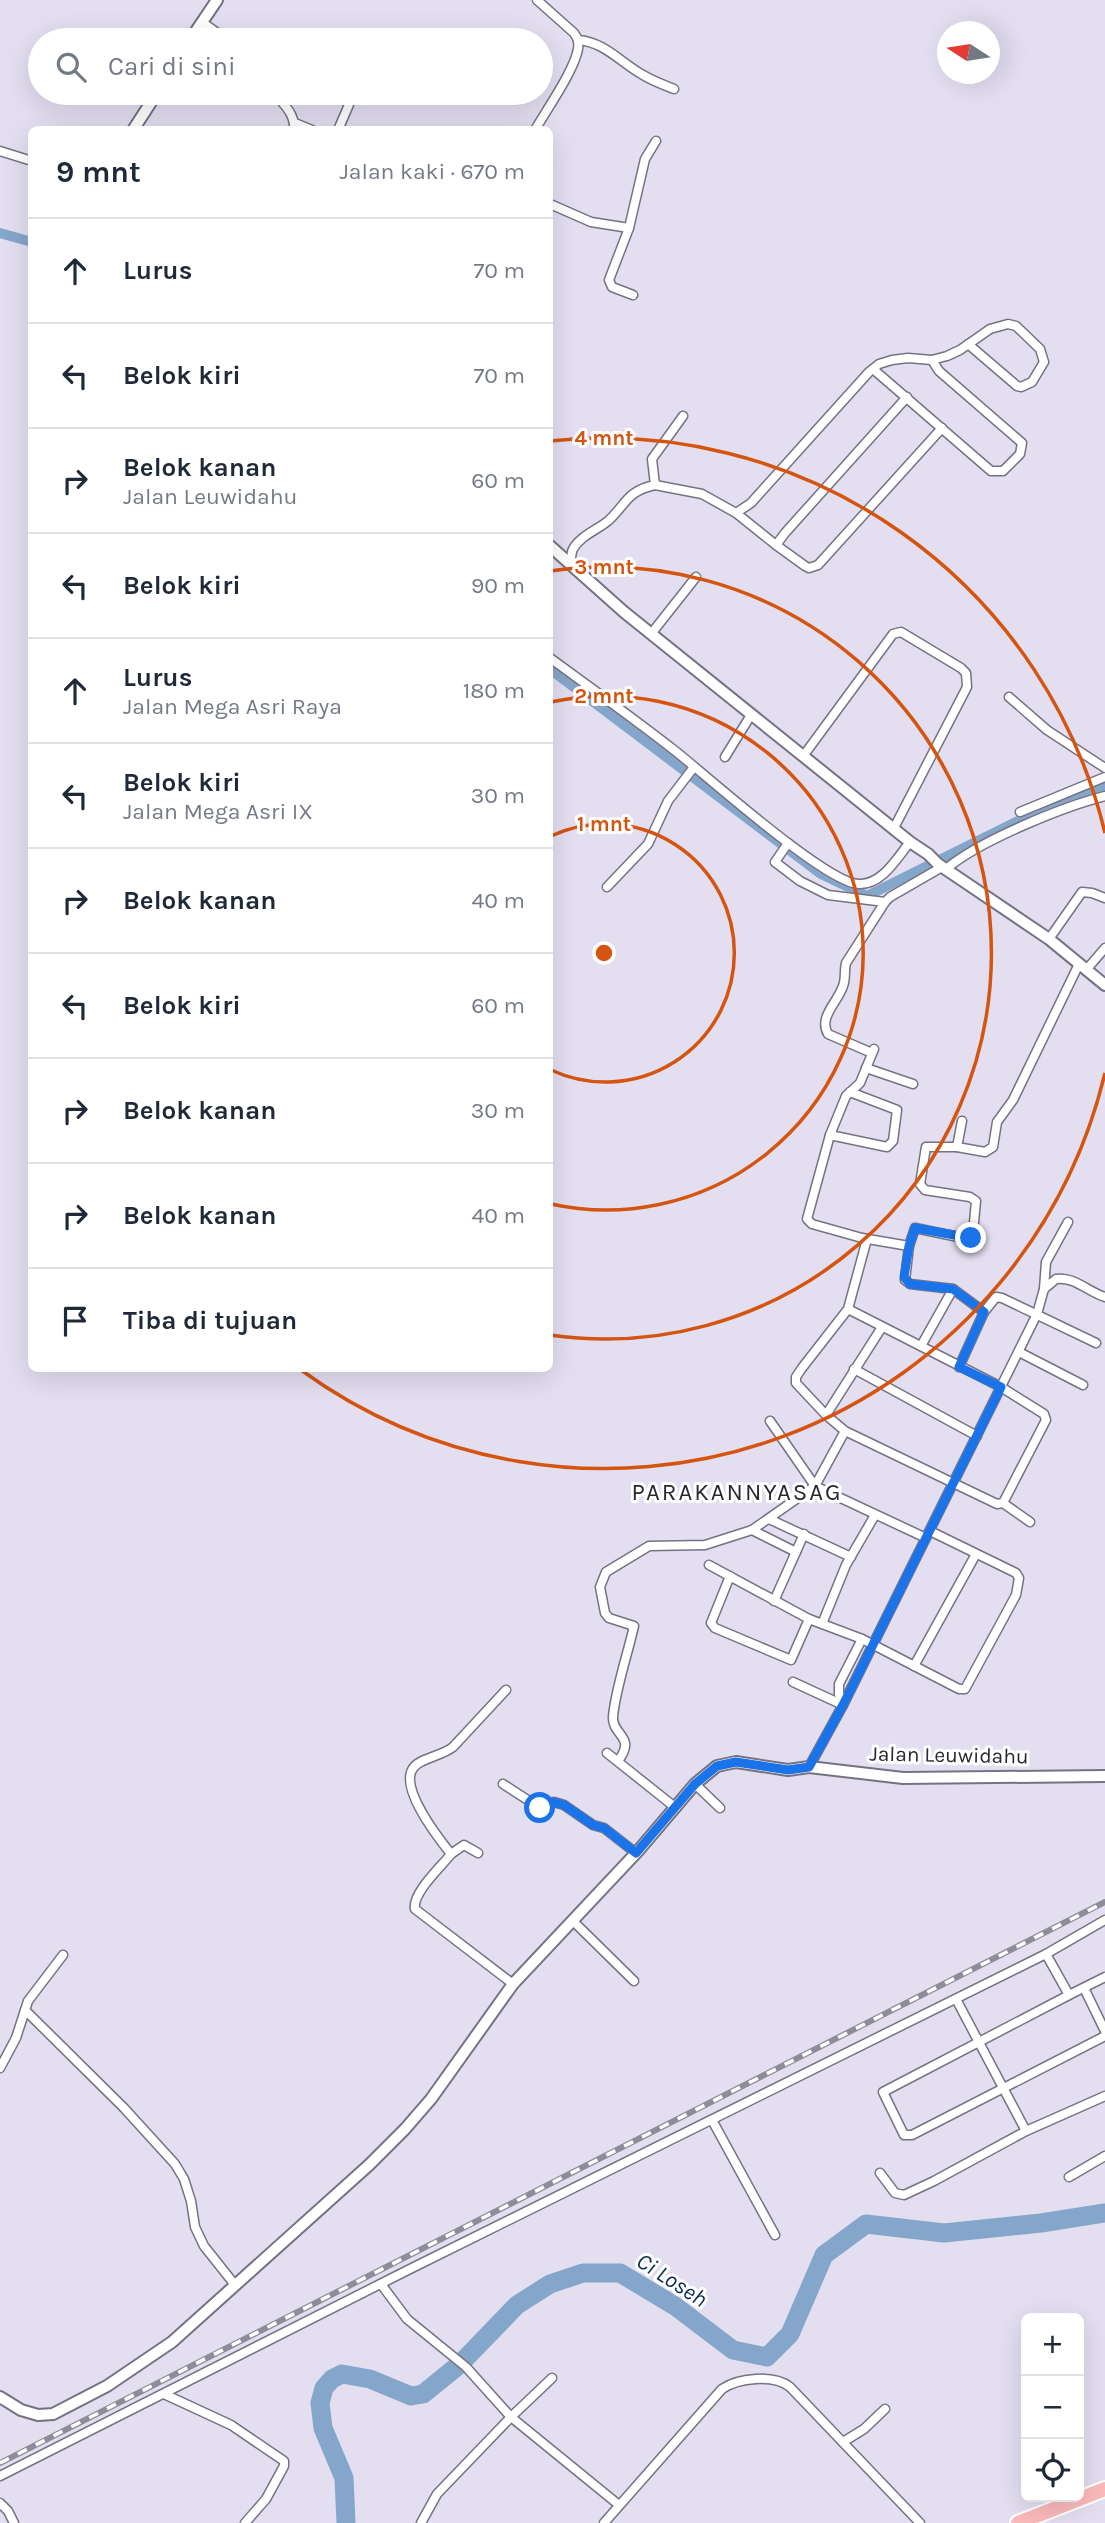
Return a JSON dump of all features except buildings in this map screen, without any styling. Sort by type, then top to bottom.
[{"type":"highway","points":[[1018,2523],[1105,2489]]},
{"type":"street","points":[[198,28],[216,0]]},
{"type":"street","points":[[537,0],[579,40],[572,66],[553,99]]},
{"type":"street","points":[[202,22],[210,28]]},
{"type":"street","points":[[579,40],[592,42],[642,75],[674,89]]},
{"type":"street","points":[[136,126],[149,105]]},
{"type":"street","points":[[285,105],[294,126]]},
{"type":"street","points":[[340,126],[349,105]]},
{"type":"street","points":[[537,126],[549,105]]},
{"type":"street","points":[[633,295],[612,287],[608,280],[629,228],[643,167],[656,141]]},
{"type":"street","points":[[0,151],[28,160]]},
{"type":"street","points":[[553,205],[591,222],[629,228]]},
{"type":"street","points":[[736,513],[751,503],[880,364],[900,359],[932,360],[960,350],[968,344],[990,329],[1008,324],[1016,327],[1040,349],[1044,362],[1032,382],[1021,387],[968,344]]},
{"type":"street","points":[[873,369],[994,472],[1003,471],[1022,451],[1022,443],[939,371],[932,360]]},
{"type":"street","points":[[776,545],[907,397]]},
{"type":"street","points":[[655,485],[652,459],[682,416]]},
{"type":"street","points":[[570,565],[572,549],[582,539],[607,521],[627,498],[644,487],[655,485],[702,494],[736,513],[805,566],[809,568],[818,565],[942,428]]},
{"type":"street","points":[[553,550],[651,634],[910,842],[942,867],[1049,939],[1105,985]]},
{"type":"street","points":[[651,634],[696,577]]},
{"type":"street","points":[[804,755],[893,634],[901,632],[961,668],[968,678],[963,697],[894,828]]},
{"type":"street","points":[[553,659],[787,844],[841,879],[863,885],[880,877],[910,842]]},
{"type":"street","points":[[1009,697],[1047,730],[1105,768]]},
{"type":"street","points":[[725,757],[751,715]]},
{"type":"street","points":[[607,887],[648,844],[668,801],[693,769]]},
{"type":"street","points":[[1020,812],[1105,777]]},
{"type":"street","points":[[909,1246],[812,1224],[807,1219],[830,1135],[846,1096],[860,1083],[873,1051],[828,1034],[824,1028],[825,1019],[845,982],[846,963],[890,897],[942,867],[1036,821],[1078,803],[1105,796]]},
{"type":"street","points":[[787,844],[777,856],[776,863],[792,875],[828,895],[885,902]]},
{"type":"street","points":[[1049,939],[1082,892],[1105,898]]},
{"type":"street","points":[[984,1312],[953,1289],[907,1282],[904,1272],[913,1230],[918,1227],[968,1239],[972,1236],[976,1201],[970,1197],[925,1190],[920,1184],[926,1147],[957,1147],[985,1152],[993,1147],[997,1122],[1013,1100],[1083,967],[1105,948]]},
{"type":"street","points":[[866,1068],[913,1084]]},
{"type":"street","points":[[830,1135],[887,1147],[893,1141],[897,1110],[850,1092]]},
{"type":"street","points":[[957,1147],[962,1121]]},
{"type":"street","points":[[809,1767],[1019,1352],[1037,1314],[1044,1289],[1046,1262],[1068,1222]]},
{"type":"street","points":[[867,1238],[848,1309],[796,1377],[796,1383],[825,1415],[845,1431],[997,1504],[1003,1503],[1030,1522]]},
{"type":"street","points":[[1044,1289],[1056,1279],[1067,1278],[1087,1291],[1105,1297]]},
{"type":"street","points":[[921,1346],[953,1289]]},
{"type":"street","points":[[959,1367],[984,1312],[994,1299],[999,1297],[1096,1343]]},
{"type":"street","points":[[848,1309],[1001,1387],[1044,1413],[1046,1420],[1003,1503]]},
{"type":"street","points":[[825,1415],[882,1327]]},
{"type":"street","points":[[1019,1352],[1083,1384]]},
{"type":"street","points":[[854,1369],[977,1436]]},
{"type":"street","points":[[709,1565],[809,1619],[862,1639],[960,1689],[967,1686],[1019,1587],[1016,1573],[928,1534],[875,1515],[815,1486],[770,1421]]},
{"type":"street","points":[[618,1761],[625,1746],[613,1719],[634,1626],[609,1618],[605,1613],[600,1587],[606,1572],[649,1546],[705,1545],[752,1530],[815,1486],[845,1431]]},
{"type":"street","points":[[822,1623],[851,1557],[875,1515]]},
{"type":"street","points":[[769,1519],[851,1557]]},
{"type":"street","points":[[752,1530],[796,1552]]},
{"type":"street","points":[[774,1601],[804,1534]]},
{"type":"street","points":[[914,1667],[976,1554]]},
{"type":"street","points":[[730,1576],[711,1622],[715,1628],[790,1660],[809,1619]]},
{"type":"street","points":[[844,1702],[839,1695],[839,1684],[862,1639]]},
{"type":"street","points":[[793,1682],[844,1702]]},
{"type":"street","points":[[451,1854],[418,1805],[412,1789],[411,1771],[415,1764],[445,1753],[453,1747],[506,1690]]},
{"type":"street","points":[[607,1753],[676,1808]]},
{"type":"street","name":"Jalan Leuwidahu","points":[[0,2397],[21,2410],[38,2415],[52,2414],[107,2386],[172,2342],[369,2165],[405,2129],[431,2099],[513,1984],[636,1853],[695,1784],[717,1766],[728,1762],[788,1770],[809,1767],[903,1778],[1105,1776]]},
{"type":"street","points":[[503,1784],[540,1808],[544,1809],[554,1802],[564,1805],[593,1825],[611,1832],[636,1853]]},
{"type":"street","points":[[695,1784],[720,1808]]},
{"type":"street","points":[[478,1853],[464,1845],[451,1854],[415,1898],[415,1909],[513,1984]]},
{"type":"street","points":[[0,2476],[1046,1954],[1105,1920]]},
{"type":"street","points":[[573,1921],[634,1981]]},
{"type":"street","points":[[1046,1954],[1069,1995]]},
{"type":"street","points":[[0,2068],[16,2038],[35,1990],[63,1955]]},
{"type":"street","points":[[1084,1988],[1105,2034],[912,2135],[904,2135],[883,2092],[1105,1977]]},
{"type":"street","points":[[956,1999],[1026,2131]]},
{"type":"street","points":[[25,2010],[124,2108],[174,2164],[184,2179],[199,2237],[235,2285]]},
{"type":"street","points":[[880,2173],[895,2193],[904,2195],[1026,2131],[1105,2096]]},
{"type":"street","points":[[712,2120],[775,2235]]},
{"type":"street","points":[[1069,2177],[1105,2156]]},
{"type":"street","points":[[381,2284],[407,2319],[466,2367],[511,2417],[619,2505]]},
{"type":"street","points":[[421,2523],[433,2499],[552,2378]]},
{"type":"street","points":[[604,2523],[722,2389],[737,2381],[784,2382],[919,2523]]},
{"type":"street","points":[[164,2393],[231,2424],[284,2461],[284,2466],[266,2499],[245,2523]]},
{"type":"street","points":[[844,2442],[864,2429],[885,2409]]},
{"type":"street","points":[[0,2503],[14,2523]]},
{"type":"waterway","points":[[0,233],[28,241]]},
{"type":"waterway","points":[[553,671],[821,874],[867,896],[1018,821],[1105,787]]},
{"type":"waterway","name":"Ci Loseh","points":[[346,2523],[344,2478],[323,2428],[320,2403],[324,2388],[332,2379],[342,2374],[370,2379],[411,2396],[423,2394],[460,2364],[517,2305],[550,2284],[583,2273],[620,2273],[675,2306],[733,2350],[767,2357],[790,2334],[824,2255],[866,2224],[944,2233],[1105,2213]]},
{"type":"railway","points":[[0,2463],[1105,1902]]},
{"type":"district","name":"PARAKANNYASAG","points":[[737,1492]]},
{"type":"route","points":[[540,1808],[544,1809],[554,1802],[559,1802],[593,1825],[611,1832],[636,1853],[695,1784],[717,1766],[736,1762],[788,1770],[809,1767],[843,1705],[1001,1387],[959,1367],[984,1312],[953,1289],[910,1284],[904,1277],[915,1228],[971,1238]]}]
